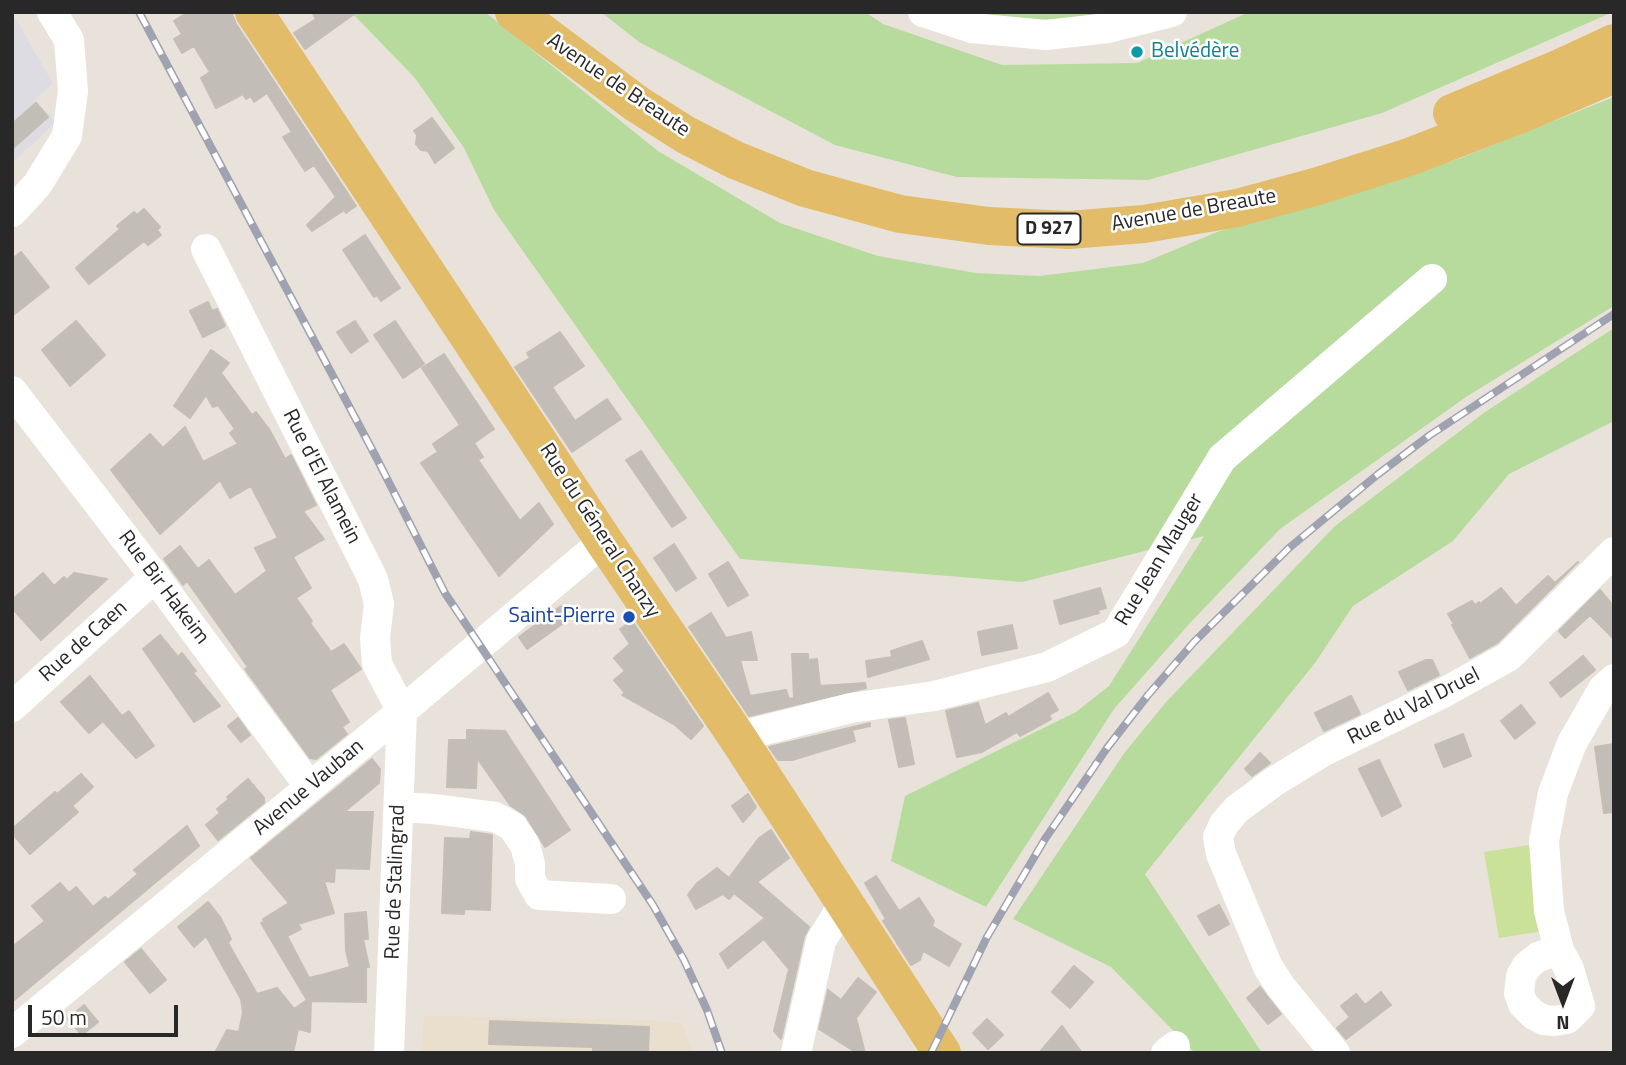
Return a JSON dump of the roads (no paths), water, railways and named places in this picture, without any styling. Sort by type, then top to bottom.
[{"type":"main road","name":"Rue du Géneral Chanzy","points":[[254,12],[737,737],[942,1053]]},
{"type":"main road","name":"Avenue de Breaute","points":[[513,12],[637,104],[686,135],[735,160],[805,188],[900,214],[989,226],[1081,229],[1144,224],[1237,208],[1409,157],[1526,112],[1614,74]]},
{"type":"main road","name":"Avenue de Breaute","points":[[538,12],[614,71],[695,122],[754,153],[818,178],[904,199],[994,212],[1078,214],[1174,204],[1284,178],[1462,109],[1614,43]]},
{"type":"street","points":[[12,212],[37,185],[67,136],[73,91],[69,40],[52,12]]},
{"type":"street","points":[[923,12],[972,28],[1046,35],[1108,28],[1172,12]]},
{"type":"street","name":"Rue d'El Alamein","points":[[206,249],[373,579],[379,604],[375,638],[377,664],[402,711]]},
{"type":"street","name":"Rue Jean Mauger","points":[[737,737],[851,708],[934,696],[1046,667],[1116,633],[1222,458],[1432,279]]},
{"type":"street","name":"Rue Bir Hakeim","points":[[12,391],[155,577],[310,787]]},
{"type":"street","name":"Avenue Vauban","points":[[12,1032],[604,541]]},
{"type":"street","name":"Rue du Val Druel","points":[[1335,1053],[1268,967],[1221,854],[1219,837],[1224,824],[1237,809],[1275,781],[1324,751],[1443,693],[1508,657],[1614,552]]},
{"type":"street","name":"Rue de Caen","points":[[12,707],[155,577]]},
{"type":"street","points":[[1559,950],[1549,911],[1544,841],[1551,805],[1572,743],[1604,689],[1614,679]]},
{"type":"street","name":"Rue de Stalingrad","points":[[389,1053],[402,711]]},
{"type":"street","points":[[398,807],[495,817],[512,826],[524,845],[530,864],[530,878],[539,895],[611,899]]},
{"type":"street","points":[[796,1053],[821,941],[844,903]]},
{"type":"railway","points":[[139,12],[375,455],[445,593],[653,905],[684,960],[707,1010],[722,1053]]},
{"type":"railway","points":[[931,1053],[987,937],[1045,839],[1107,748],[1194,642],[1289,548],[1377,475],[1430,435],[1614,314]]},
{"type":"place","name":"Belvédère","points":[[1137,52]]},
{"type":"place","name":"Saint-Pierre","points":[[629,617]]}]
